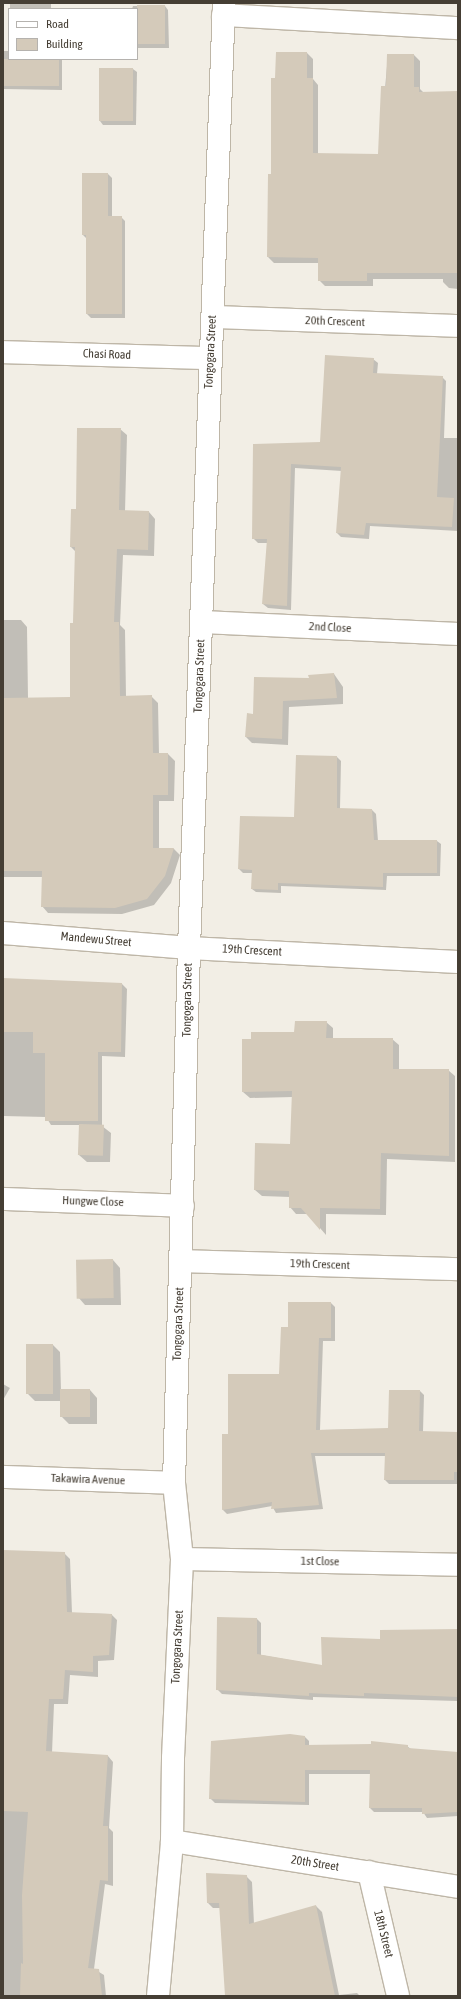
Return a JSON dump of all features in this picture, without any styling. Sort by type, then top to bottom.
[{"type":"street","points":[[223,9],[458,28]]},
{"type":"street","name":"Tongogara Street","points":[[158,1996],[172,1842],[173,1758],[182,1559],[174,1483],[183,1206],[189,948],[203,622],[210,358],[213,317],[223,9]]},
{"type":"street","name":"20th Crescent","points":[[213,317],[458,326]]},
{"type":"street","name":"Chasi Road","points":[[3,352],[210,358]]},
{"type":"street","name":"2nd Close","points":[[203,622],[458,634]]},
{"type":"street","name":"Mandewu Street","points":[[3,933],[189,948]]},
{"type":"street","name":"19th Crescent","points":[[189,948],[458,962]]},
{"type":"street","name":"Hungwe Close","points":[[3,1198],[183,1206]]},
{"type":"street","name":"19th Crescent","points":[[181,1261],[458,1269]]},
{"type":"street","name":"Takawira Avenue","points":[[3,1477],[174,1483]]},
{"type":"street","name":"1st Close","points":[[182,1559],[458,1565]]},
{"type":"street","name":"20th Street","points":[[172,1842],[458,1886]]},
{"type":"street","name":"18th Street","points":[[368,1872],[398,1996]]},
{"type":"building","points":[[137,5],[165,5],[165,44],[138,44]]},
{"type":"building","points":[[276,52],[307,52],[307,78],[313,78],[313,153],[378,154],[381,86],[386,86],[387,54],[414,54],[414,87],[419,87],[419,92],[458,91],[458,273],[367,273],[367,281],[318,281],[318,258],[267,257],[268,174],[271,174],[271,78],[275,78]]},
{"type":"building","points":[[3,59],[59,60],[59,86],[3,86]]},
{"type":"building","points":[[99,68],[133,68],[133,121],[99,121]]},
{"type":"building","points":[[82,173],[108,173],[108,216],[122,216],[122,314],[86,314],[86,235],[82,235]]},
{"type":"building","points":[[325,355],[374,358],[373,373],[443,376],[437,497],[454,498],[452,527],[366,523],[364,535],[336,533],[341,467],[291,464],[287,606],[262,604],[267,539],[252,539],[253,444],[320,442]]},
{"type":"building","points":[[77,428],[121,428],[119,510],[149,511],[148,550],[117,549],[114,622],[119,622],[120,696],[152,695],[153,753],[168,753],[168,795],[153,795],[153,848],[174,848],[165,876],[147,899],[115,908],[41,907],[42,871],[3,871],[3,698],[70,697],[70,623],[73,623],[75,547],[70,547],[71,509],[76,509]]},
{"type":"building","points":[[334,673],[337,698],[283,701],[282,739],[245,737],[247,713],[253,714],[254,677],[309,678],[308,675]]},
{"type":"building","points":[[296,755],[337,756],[337,808],[372,809],[374,840],[437,840],[437,873],[383,873],[383,887],[278,883],[278,890],[251,889],[252,870],[238,869],[240,816],[294,817]]},
{"type":"building","points":[[3,978],[122,983],[121,1052],[98,1052],[98,1121],[45,1121],[45,1053],[33,1053],[33,1032],[3,1032]]},
{"type":"building","points":[[295,1021],[327,1021],[326,1038],[393,1038],[393,1069],[449,1069],[449,1156],[381,1153],[380,1209],[320,1208],[320,1230],[301,1208],[289,1208],[289,1191],[254,1190],[255,1143],[290,1144],[292,1091],[242,1092],[242,1039],[251,1039],[251,1032],[294,1032]]},
{"type":"building","points":[[79,1124],[104,1125],[103,1156],[78,1155]]},
{"type":"building","points":[[113,1259],[114,1298],[77,1299],[76,1260]]},
{"type":"building","points":[[288,1302],[331,1302],[331,1338],[319,1338],[316,1430],[388,1428],[389,1390],[420,1390],[419,1431],[458,1432],[458,1472],[454,1472],[454,1480],[384,1480],[385,1453],[311,1453],[319,1505],[271,1509],[272,1502],[222,1510],[222,1434],[228,1434],[228,1374],[279,1374],[281,1327],[288,1327]]},
{"type":"building","points":[[26,1344],[53,1344],[53,1394],[26,1394]]},
{"type":"building","points":[[60,1389],[90,1389],[90,1417],[60,1417]]},
{"type":"building","points":[[3,1550],[65,1552],[67,1612],[112,1614],[109,1655],[93,1656],[93,1672],[65,1670],[63,1699],[49,1699],[46,1751],[108,1755],[103,1826],[108,1826],[108,1881],[100,1880],[88,1968],[99,1969],[102,1996],[20,1996],[21,1963],[23,1964],[22,1895],[28,1812],[3,1811]]},
{"type":"building","points":[[217,1617],[257,1618],[257,1654],[322,1665],[321,1637],[380,1639],[380,1630],[458,1629],[458,1697],[364,1693],[364,1696],[309,1693],[309,1696],[216,1690]]},
{"type":"building","points":[[290,1734],[305,1736],[305,1745],[371,1744],[371,1741],[408,1745],[408,1748],[458,1752],[458,1812],[422,1814],[422,1808],[369,1808],[370,1770],[305,1770],[305,1802],[209,1799],[211,1741]]},
{"type":"building","points":[[206,1873],[247,1875],[249,1924],[316,1905],[335,1996],[225,1996],[219,1903],[207,1903]]}]
